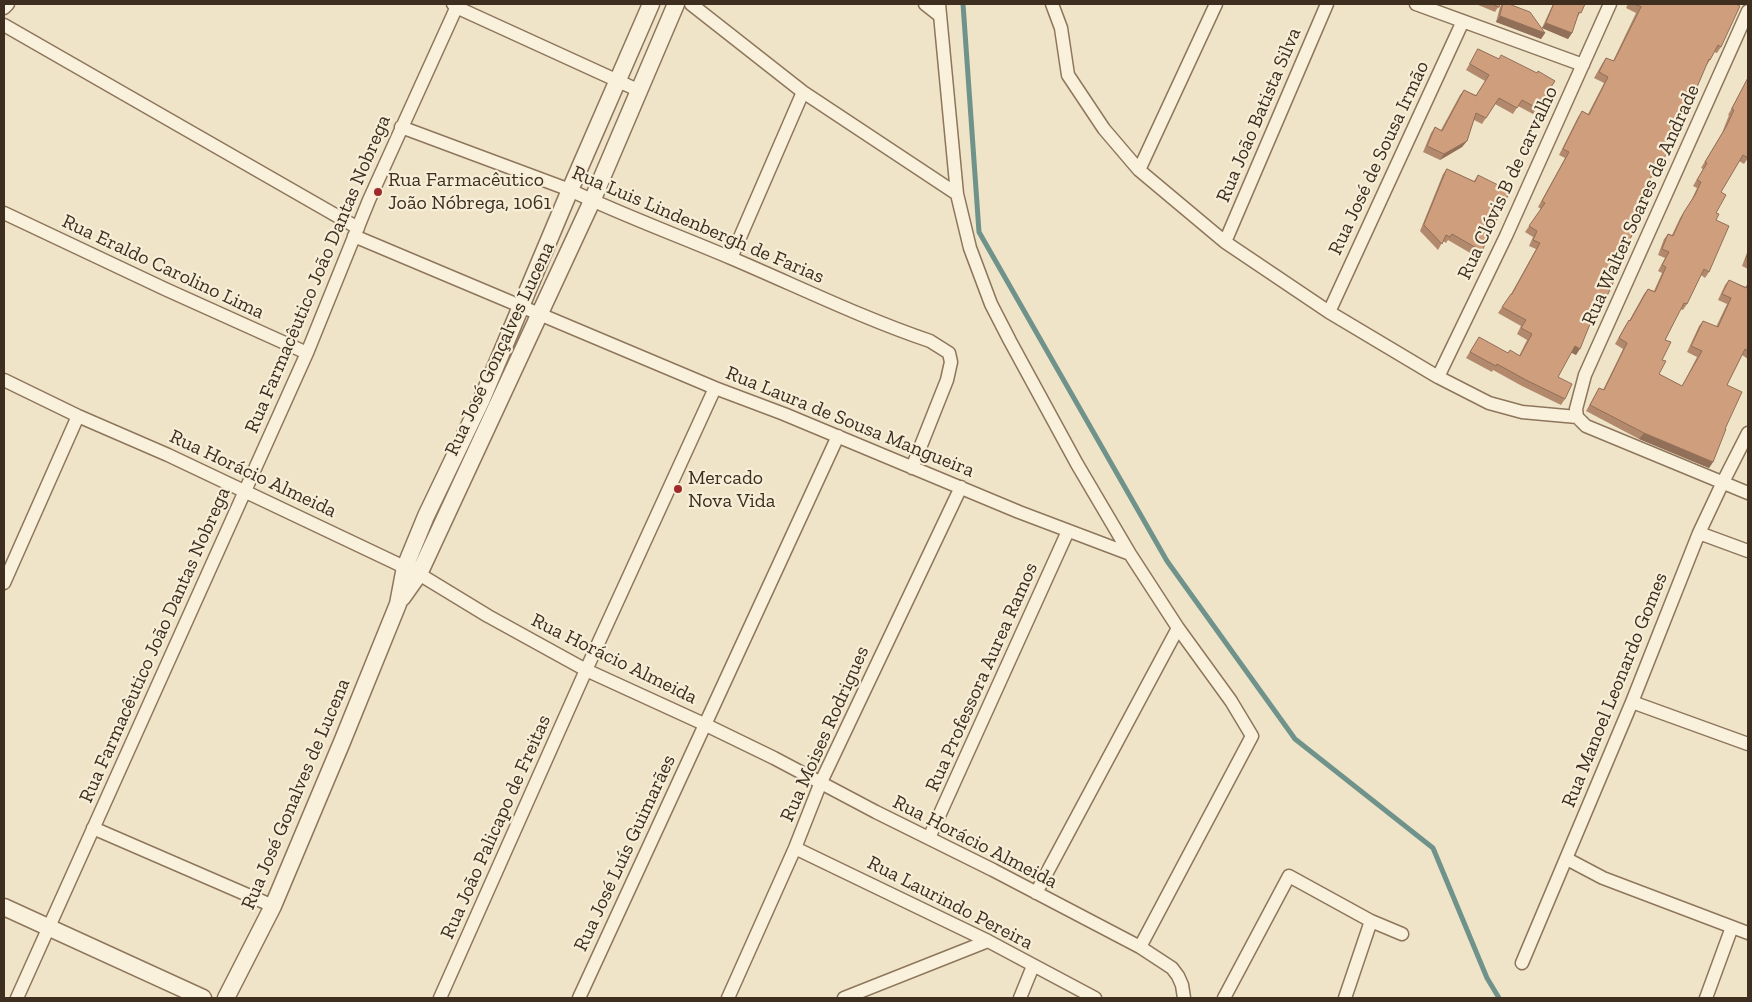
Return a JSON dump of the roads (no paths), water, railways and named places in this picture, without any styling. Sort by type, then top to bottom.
[{"type":"street","points":[[4,8],[8,4]]},
{"type":"street","name":"Rua José Gonçalves Lucena","points":[[412,570],[426,516],[482,399],[651,4]]},
{"type":"street","name":"Rua José Gonçalves Lucena","points":[[412,570],[539,314],[592,201],[676,4]]},
{"type":"street","points":[[691,4],[803,92],[957,194]]},
{"type":"street","points":[[924,4],[939,9],[957,194],[970,248],[991,304],[1077,464],[1130,554],[1178,628],[1231,701],[1252,736],[1140,947]]},
{"type":"street","points":[[1052,4],[1061,28],[1068,75],[1104,129],[1140,170],[1225,242],[1329,312],[1438,377],[1489,403],[1522,412],[1577,417],[1586,426],[1748,493]]},
{"type":"street","points":[[1140,170],[1216,4]]},
{"type":"street","name":"Rua João Batista Silva","points":[[1225,242],[1327,4]]},
{"type":"street","points":[[1416,4],[1583,65]]},
{"type":"street","name":"Rua Clóvis B de carvalho","points":[[1438,377],[1506,236],[1610,4]]},
{"type":"street","points":[[456,5],[640,90]]},
{"type":"street","name":"Rua Farmacêutico João Dantas Nobrega","points":[[17,998],[307,353],[356,232],[456,5]]},
{"type":"street","name":"Rua Walter Soares de Andrade","points":[[1577,417],[1576,409],[1585,375],[1748,11]]},
{"type":"street","name":"Rua José de Sousa Irmão","points":[[1329,312],[1463,21]]},
{"type":"street","name":"Rua Laura de Sousa Mangueira","points":[[4,25],[356,232],[539,314],[715,388],[838,436],[1068,531],[1130,554]]},
{"type":"street","points":[[731,258],[803,92]]},
{"type":"street","name":"Rua Luis Lindenbergh de Farias","points":[[401,127],[570,190],[844,308],[930,341],[949,353],[951,362],[947,380],[912,468]]},
{"type":"street","name":"Rua Eraldo Carolino Lima","points":[[4,213],[307,353]]},
{"type":"street","name":"Rua Horácio Almeida","points":[[4,380],[412,570],[488,616],[586,670],[704,724],[1140,947],[1161,960],[1178,976],[1184,998]]},
{"type":"street","name":"Rua João Palicapo de Freitas","points":[[440,998],[586,670],[715,388]]},
{"type":"street","points":[[4,583],[78,416]]},
{"type":"street","name":"Rua Manoel Leonardo Gomes","points":[[1522,963],[1632,702],[1699,533],[1748,433]]},
{"type":"street","name":"Rua José Luís Guimarães","points":[[579,998],[838,436]]},
{"type":"street","name":"Rua Moises Rodrigues","points":[[728,998],[795,848],[820,782],[961,488]]},
{"type":"street","name":"Rua Professora Aurea Ramos","points":[[930,838],[1068,531]]},
{"type":"street","points":[[1699,533],[1748,551]]},
{"type":"street","name":"Rua José Gonalves de Lucena","points":[[226,998],[273,906],[412,570]]},
{"type":"street","points":[[1036,894],[1178,628]]},
{"type":"street","points":[[1632,702],[1748,744]]},
{"type":"street","points":[[94,828],[273,906]]},
{"type":"street","name":"Rua Laurindo Pereira","points":[[795,848],[988,941],[1090,997]]},
{"type":"street","points":[[1567,859],[1603,878],[1748,933]]},
{"type":"street","points":[[1224,998],[1289,876],[1371,921],[1402,934]]},
{"type":"street","points":[[4,907],[204,998]]},
{"type":"street","points":[[1345,998],[1371,921]]},
{"type":"street","points":[[1706,998],[1732,926]]},
{"type":"street","points":[[844,998],[988,941]]},
{"type":"street","points":[[1020,998],[1033,966]]},
{"type":"waterway","points":[[963,4],[979,232],[1167,561],[1295,739],[1433,848],[1487,978],[1499,998]]},
{"type":"place","name":"Rua Farmacêutico João Nóbrega, 1061","points":[[378,192]]},
{"type":"place","name":"Mercado Nova Vida","points":[[678,489]]}]
